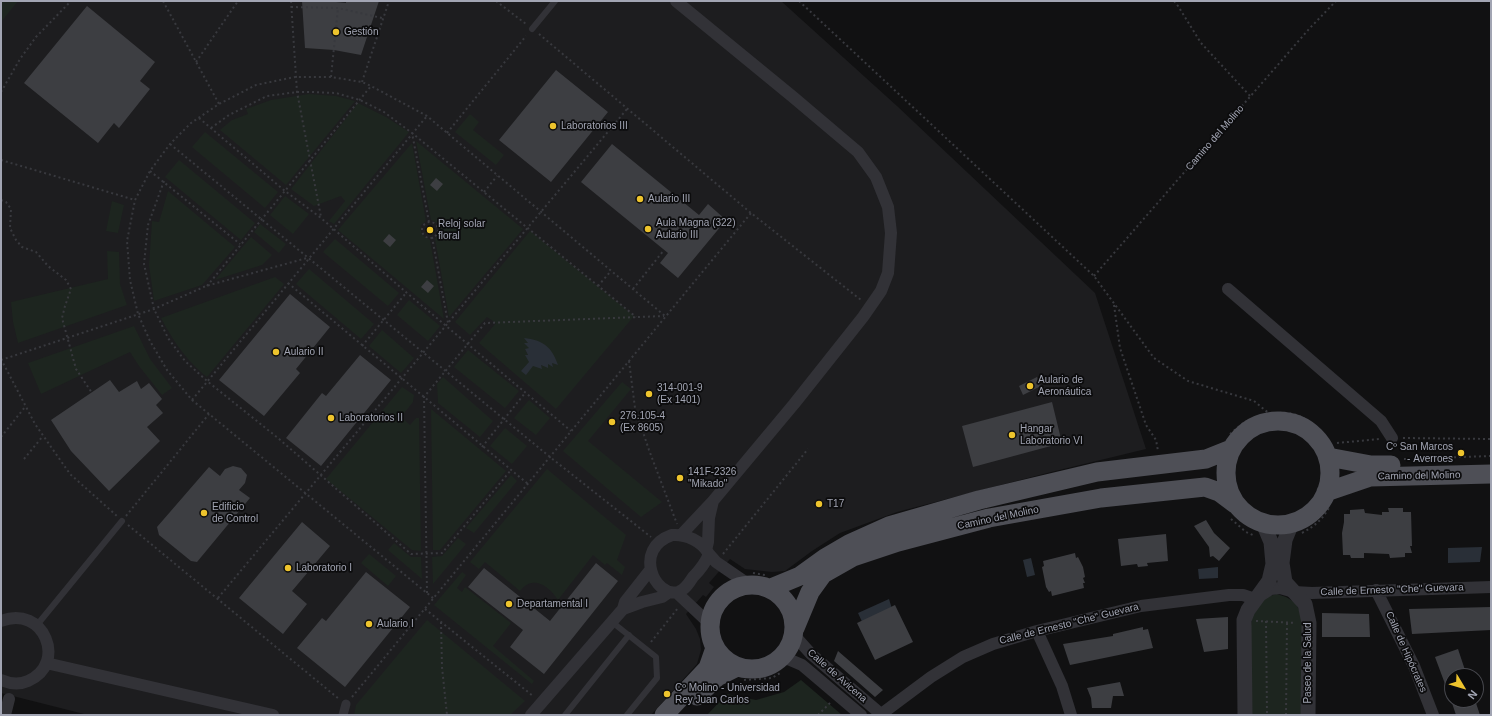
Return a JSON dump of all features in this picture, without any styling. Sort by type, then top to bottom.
[{"type":"main road","points":[[1277,420],[1290,422],[1313,434],[1325,451],[1330,475],[1330,497],[1283,535],[1277,525],[1263,523],[1231,510],[1227,487],[1226,467],[1231,449],[1243,434],[1259,424],[1277,420]]},
{"type":"main road","name":"Camino del Molino","points":[[771,588],[800,576],[825,558],[849,544],[889,526],[979,500],[1097,472],[1206,458],[1231,449]]},
{"type":"main road","name":"Camino del Molino","points":[[1325,451],[1371,465],[1491,463]]},
{"type":"main road","name":"Camino del Molino","points":[[1330,497],[1370,477],[1491,474]]},
{"type":"main road","name":"Camino del Molino","points":[[794,632],[810,592],[823,574],[853,557],[898,542],[989,518],[1101,498],[1205,487],[1219,492],[1231,510]]},
{"type":"main road","points":[[680,715],[717,677],[739,673],[748,669],[759,669],[787,661],[794,632],[794,616],[789,604],[781,595],[771,588],[760,584],[738,586],[729,591],[716,605],[712,614],[710,624],[712,640],[715,648],[739,673]]},
{"type":"main road","points":[[664,715],[708,668],[715,648]]},
{"type":"street","points":[[676,1],[858,152],[876,177],[888,207],[891,233],[888,273],[881,291],[870,307],[794,404],[713,501],[681,535]]},
{"type":"street","points":[[1228,289],[1381,421],[1392,438]]},
{"type":"street","points":[[623,609],[642,602],[677,595],[683,590],[710,555],[708,542],[713,501]]},
{"type":"street","points":[[1245,715],[1244,620],[1254,600],[1269,581],[1283,535],[1263,523]]},
{"type":"street","points":[[710,624],[677,595],[663,589],[654,577],[650,560],[652,551],[658,543],[664,538],[672,535],[688,537],[748,584]]},
{"type":"street","name":"Paseo de la Salud","points":[[1283,535],[1282,563],[1285,582],[1305,604],[1309,623],[1308,715]]},
{"type":"street","points":[[531,715],[623,609],[625,602],[651,569]]},
{"type":"street","name":"Calle de Ernesto \"Che\" Guevara","points":[[1294,592],[1491,587]]},
{"type":"street","points":[[1254,600],[1271,588],[1280,588],[1294,592]]},
{"type":"street","name":"Calle de Hipócrates","points":[[1376,590],[1414,666],[1433,715]]},
{"type":"street","name":"Calle de Ernesto \"Che\" Guevara","points":[[881,715],[931,677],[963,658],[993,644],[1037,630],[1141,606],[1229,595],[1243,595],[1254,600]]},
{"type":"street","points":[[1,621],[8,618],[18,617],[29,620],[37,625],[44,633],[48,642],[49,653],[41,672],[33,679],[23,683],[13,684],[1,680]]},
{"type":"street","points":[[1037,630],[1062,686],[1071,715]]},
{"type":"street","name":"Calle de Avicena","points":[[794,632],[811,654],[881,715]]},
{"type":"street","points":[[787,661],[802,665],[861,715]]},
{"type":"street","points":[[46,663],[273,715]]},
{"type":"street","points":[[5,715],[8,699]]},
{"type":"street","points":[[343,715],[346,704]]},
{"type":"lane","points":[[532,29],[555,1]]},
{"type":"lane","points":[[37,625],[122,521]]},
{"type":"lane","points":[[612,622],[656,657],[657,678],[627,715]]},
{"type":"lane","points":[[564,715],[629,635]]},
{"type":"path","points":[[1,92],[20,59],[36,37],[71,1]]},
{"type":"path","points":[[163,1],[219,104]]},
{"type":"path","points":[[196,62],[238,1]]},
{"type":"path","points":[[291,1],[297,92],[321,218]]},
{"type":"path","points":[[362,82],[382,18],[389,1]]},
{"type":"path","points":[[496,1],[532,29],[751,213],[870,307]]},
{"type":"path","points":[[799,1],[1094,276],[1154,358],[1188,381],[1254,401],[1277,420]]},
{"type":"path","points":[[1174,1],[1200,43],[1251,96]]},
{"type":"path","name":"Camino del Molino","points":[[1094,276],[1309,28],[1336,1]]},
{"type":"path","points":[[291,7],[338,8],[382,18]]},
{"type":"path","points":[[331,77],[338,8]]},
{"type":"path","points":[[447,134],[532,29]]},
{"type":"path","points":[[434,598],[192,400],[168,370],[150,341],[138,314],[130,280],[127,241],[135,200],[150,171],[170,144],[198,118],[219,104],[256,85],[295,77],[331,77],[362,82],[427,116],[665,316]]},
{"type":"path","points":[[206,286],[371,86]]},
{"type":"path","points":[[211,128],[229,115],[267,96],[297,92],[336,93],[360,100],[384,112],[412,133],[637,317]]},
{"type":"path","points":[[218,598],[627,109]]},
{"type":"path","points":[[192,400],[427,116]]},
{"type":"path","points":[[198,118],[285,191],[321,218],[407,293],[447,325],[525,394],[571,431]]},
{"type":"path","points":[[412,133],[429,222]]},
{"type":"path","points":[[170,144],[550,457],[658,543]]},
{"type":"path","points":[[1,160],[135,200]]},
{"type":"path","points":[[150,171],[240,244]]},
{"type":"path","points":[[484,192],[497,175]]},
{"type":"path","points":[[164,181],[148,224],[144,264],[154,309],[172,344],[185,360],[207,381],[278,438],[411,554],[442,553],[511,470]]},
{"type":"path","points":[[1,200],[6,202],[11,209],[10,228],[16,240],[22,247],[36,252],[48,266],[66,280],[71,288],[62,318],[76,369],[92,393]]},
{"type":"path","points":[[308,258],[206,286],[154,309],[1,360],[35,424],[70,474],[122,521],[346,704],[751,213]]},
{"type":"path","points":[[429,222],[435,224],[438,228],[437,233],[432,237],[426,237],[422,230],[423,225],[429,222]]},
{"type":"path","points":[[432,237],[447,325]]},
{"type":"path","points":[[633,289],[664,250]]},
{"type":"path","points":[[598,286],[611,271]]},
{"type":"path","points":[[288,283],[528,484]]},
{"type":"path","points":[[362,346],[407,293]]},
{"type":"path","points":[[1114,304],[1120,348],[1146,425],[1156,440],[1161,464]]},
{"type":"path","points":[[427,593],[424,397],[485,323],[665,316]]},
{"type":"path","points":[[629,361],[635,408],[681,535]]},
{"type":"path","points":[[482,446],[525,394]]},
{"type":"path","points":[[1,437],[26,407]]},
{"type":"path","points":[[122,521],[209,414]]},
{"type":"path","points":[[24,459],[43,436]]},
{"type":"path","points":[[1325,451],[1355,440],[1392,438],[1491,439]]},
{"type":"path","points":[[710,555],[808,449]]},
{"type":"path","points":[[1231,510],[1246,532],[1283,535],[1316,525],[1325,516],[1330,497]]},
{"type":"path","points":[[646,648],[677,595]]},
{"type":"path","points":[[425,609],[542,704]]},
{"type":"path","points":[[1244,620],[1309,623]]},
{"type":"path","points":[[1266,621],[1267,715]]},
{"type":"path","points":[[441,622],[442,667],[447,715]]},
{"type":"path","points":[[1286,715],[1287,622]]},
{"type":"path","points":[[739,673],[772,678],[784,670],[787,661]]},
{"type":"path","points":[[818,715],[837,694]]},
{"type":"shaded area","points":[[1,1],[781,1],[897,106],[1095,293],[1146,449],[897,512],[840,533],[785,571],[772,572],[745,569],[730,559],[709,583],[714,587],[706,597],[703,595],[686,614],[696,629],[700,639],[701,650],[697,664],[651,715],[88,715],[1,693]]},
{"type":"shaded area","points":[[1,1],[18,1],[1,22]]},
{"type":"shaded area","points":[[309,94],[336,96],[355,101],[286,185],[220,130],[232,120],[248,114],[246,109],[271,100]]},
{"type":"shaded area","points":[[358,103],[386,117],[409,132],[334,224],[329,221],[345,201],[341,196],[314,206],[291,189]]},
{"type":"shaded area","points":[[470,114],[479,122],[473,130],[504,155],[496,165],[455,132]]},
{"type":"shaded area","points":[[205,132],[278,192],[265,208],[192,147]]},
{"type":"shaded area","points":[[416,141],[523,229],[449,317],[435,239],[440,229],[437,223],[431,220]]},
{"type":"shaded area","points":[[412,143],[426,221],[421,225],[421,230],[423,236],[430,240],[444,319],[338,230]]},
{"type":"shaded area","points":[[179,160],[255,223],[241,240],[165,177]]},
{"type":"shaded area","points":[[168,191],[235,247],[202,285],[154,301],[149,265],[152,221],[159,222]]},
{"type":"shaded area","points":[[285,196],[309,214],[293,234],[270,215]]},
{"type":"shaded area","points":[[112,201],[124,205],[118,233],[106,231]]},
{"type":"shaded area","points":[[260,224],[286,244],[279,253],[254,232]]},
{"type":"shaded area","points":[[530,231],[634,316],[556,409],[479,343],[496,323],[487,317],[470,335],[455,322]],"holes":[[[529,343],[558,365],[551,362],[553,366],[547,363],[548,367],[540,365],[533,366],[525,349],[529,349]]]},
{"type":"shaded area","points":[[251,237],[272,255],[262,265],[215,280]]},
{"type":"shaded area","points":[[335,239],[399,293],[388,306],[323,252]]},
{"type":"shaded area","points":[[107,251],[119,252],[120,284],[127,305],[18,343],[13,322],[11,302],[108,279]]},
{"type":"shaded area","points":[[309,269],[374,324],[361,339],[296,284]]},
{"type":"shaded area","points":[[275,277],[284,284],[207,377],[192,364],[181,350],[161,318]]},
{"type":"shaded area","points":[[409,300],[440,326],[428,341],[397,315]]},
{"type":"shaded area","points":[[134,326],[150,359],[172,388],[162,395],[130,352],[41,394],[28,363]]},
{"type":"shaded area","points":[[382,330],[414,358],[401,373],[369,346]]},
{"type":"shaded area","points":[[524,338],[542,343],[550,349],[558,365],[552,363],[553,367],[548,364],[548,368],[541,365],[542,369],[533,366],[526,375],[521,371],[529,362],[525,355],[528,355],[525,349],[529,348],[524,343],[528,343]]},
{"type":"shaded area","points":[[468,350],[519,391],[505,408],[454,367]]},
{"type":"shaded area","points":[[443,377],[493,421],[480,437],[438,403],[437,384]]},
{"type":"shaded area","points":[[622,382],[631,389],[588,441],[662,502],[641,517],[563,451]]},
{"type":"shaded area","points":[[402,387],[414,395],[413,402],[401,417],[410,425],[416,418],[419,418],[421,551],[412,550],[326,479]]},
{"type":"shaded area","points":[[529,400],[550,418],[536,435],[514,418]]},
{"type":"shaded area","points":[[431,409],[506,471],[440,550],[433,550]]},
{"type":"shaded area","points":[[505,428],[527,446],[512,464],[490,446]]},
{"type":"shaded area","points":[[547,469],[626,535],[617,560],[625,567],[622,575],[607,563],[605,565],[593,555],[558,600],[550,590],[540,584],[530,583],[520,591],[485,562],[479,569],[470,562]]},
{"type":"shaded area","points":[[511,475],[517,481],[474,533],[466,528]]},
{"type":"shaded area","points":[[458,538],[466,544],[433,584],[432,557],[442,556]]},
{"type":"shaded area","points":[[394,543],[411,557],[421,557],[422,579],[388,550]]},
{"type":"shaded area","points":[[1482,547],[1480,562],[1448,563],[1448,548]]},
{"type":"shaded area","points":[[369,554],[396,576],[388,586],[361,563]]},
{"type":"shaded area","points":[[1031,558],[1035,575],[1027,577],[1023,560]]},
{"type":"shaded area","points":[[1218,567],[1218,578],[1199,579],[1198,569]]},
{"type":"shaded area","points":[[462,572],[466,575],[457,588],[462,592],[465,587],[511,623],[493,646],[534,681],[532,684],[434,605]]},
{"type":"shaded area","points":[[1277,594],[1296,603],[1304,622],[1303,715],[1251,715],[1251,626],[1253,613],[1260,601],[1264,598]]},
{"type":"shaded area","points":[[889,599],[893,612],[864,626],[858,613]]},
{"type":"shaded area","points":[[427,620],[525,701],[510,715],[354,715],[356,705]]},
{"type":"shaded area","points":[[801,680],[842,715],[707,715],[727,694],[756,700],[784,692]]},
{"type":"building","name":"Gestión","points":[[302,1],[346,3],[346,1],[379,1],[361,55],[334,50],[305,48]]},
{"type":"building","points":[[87,6],[155,62],[140,81],[150,89],[119,128],[114,123],[98,143],[24,83]]},
{"type":"building","name":"Laboratorios III","points":[[556,70],[608,112],[551,182],[499,140]]},
{"type":"building","name":"Aulario III","points":[[612,144],[699,215],[708,204],[726,220],[678,278],[660,263],[668,253],[581,182]]},
{"type":"building","points":[[436,178],[443,184],[437,191],[430,185]]},
{"type":"building","points":[[389,234],[396,240],[390,247],[383,241]]},
{"type":"building","points":[[427,280],[434,286],[428,293],[421,287]]},
{"type":"building","name":"Aulario II","points":[[290,294],[330,327],[296,369],[300,373],[264,416],[219,380]]},
{"type":"building","name":"Laboratorios II","points":[[360,355],[391,380],[321,466],[286,438],[322,393],[326,396]]},
{"type":"building","name":"Aulario de Aeronáutica","points":[[1037,377],[1041,386],[1023,395],[1019,386]]},
{"type":"building","points":[[110,380],[119,392],[137,381],[141,389],[149,383],[162,399],[156,405],[163,413],[147,427],[160,441],[109,491],[71,451],[51,420]]},
{"type":"building","name":"Hangar Laboratorio VI","points":[[1052,402],[1062,443],[973,467],[962,426]]},
{"type":"building","name":"Edificio de Control","points":[[233,466],[241,468],[247,475],[245,483],[239,490],[250,498],[197,562],[191,561],[159,535],[157,527],[209,467],[220,476],[225,469]]},
{"type":"building","points":[[1388,508],[1403,508],[1403,512],[1411,512],[1412,546],[1410,546],[1412,553],[1405,553],[1405,557],[1390,558],[1389,554],[1364,553],[1364,558],[1351,558],[1350,555],[1343,555],[1342,533],[1344,514],[1350,514],[1350,510],[1364,509],[1365,513],[1382,515],[1382,512],[1389,512]]},
{"type":"building","points":[[1206,520],[1214,533],[1230,548],[1219,561],[1213,556],[1210,557],[1209,547],[1194,526]]},
{"type":"building","name":"Laboratorio I","points":[[302,522],[330,546],[292,591],[307,604],[283,634],[239,598]]},
{"type":"building","points":[[1166,534],[1168,561],[1147,563],[1148,566],[1138,567],[1137,564],[1121,566],[1118,539]]},
{"type":"building","points":[[1075,553],[1076,558],[1078,557],[1083,567],[1085,577],[1083,578],[1085,583],[1083,583],[1084,588],[1052,596],[1051,591],[1049,592],[1046,587],[1042,567],[1044,566],[1043,561]]},
{"type":"building","name":"Departamental I","points":[[596,563],[618,581],[544,674],[510,647],[523,630],[468,587],[484,568],[550,621]]},
{"type":"building","name":"Aulario I","points":[[366,572],[410,607],[345,687],[297,648],[322,618],[326,621]]},
{"type":"building","points":[[895,605],[913,642],[875,660],[857,623]]},
{"type":"building","points":[[1491,607],[1491,630],[1412,634],[1409,609]]},
{"type":"building","points":[[1322,613],[1369,614],[1370,637],[1322,637]]},
{"type":"building","points":[[1228,617],[1228,649],[1204,652],[1196,619]]},
{"type":"building","points":[[1143,627],[1143,630],[1148,629],[1153,648],[1070,665],[1063,644],[1113,636],[1113,634]]},
{"type":"building","points":[[1458,649],[1464,668],[1444,668],[1444,681],[1435,657]]},
{"type":"building","points":[[838,651],[883,690],[875,697],[834,661]]},
{"type":"building","points":[[1120,682],[1124,696],[1113,696],[1111,708],[1092,708],[1091,698],[1087,688]]},
{"type":"building","points":[[1454,708],[1478,708],[1480,715],[1456,715]]},
{"type":"place","name":"Gestión","points":[[336,32]]},
{"type":"place","name":"Laboratorios III","points":[[553,126]]},
{"type":"place","name":"Aulario III","points":[[640,199]]},
{"type":"place","name":"Aula Magna (322) Aulario III","points":[[648,229]]},
{"type":"place","name":"Reloj solar floral","points":[[430,230]]},
{"type":"place","name":"Aulario II","points":[[276,352]]},
{"type":"place","name":"Aulario de Aeronáutica","points":[[1030,386]]},
{"type":"place","name":"314-001-9 (Ex 1401)","points":[[649,394]]},
{"type":"place","name":"Laboratorios II","points":[[331,418]]},
{"type":"place","name":"276.105-4 (Ex 8605)","points":[[612,422]]},
{"type":"place","name":"Hangar Laboratorio VI","points":[[1012,435]]},
{"type":"place","name":"Cº San Marcos - Averroes","points":[[1461,453]]},
{"type":"place","name":"141F-2326 \"Mikado\"","points":[[680,478]]},
{"type":"place","name":"T17","points":[[819,504]]},
{"type":"place","name":"Edificio de Control","points":[[204,513]]},
{"type":"place","name":"Laboratorio I","points":[[288,568]]},
{"type":"place","name":"Departamental I","points":[[509,604]]},
{"type":"place","name":"Aulario I","points":[[369,624]]},
{"type":"place","name":"Cº Molino - Universidad Rey Juan Carlos","points":[[667,694]]}]
